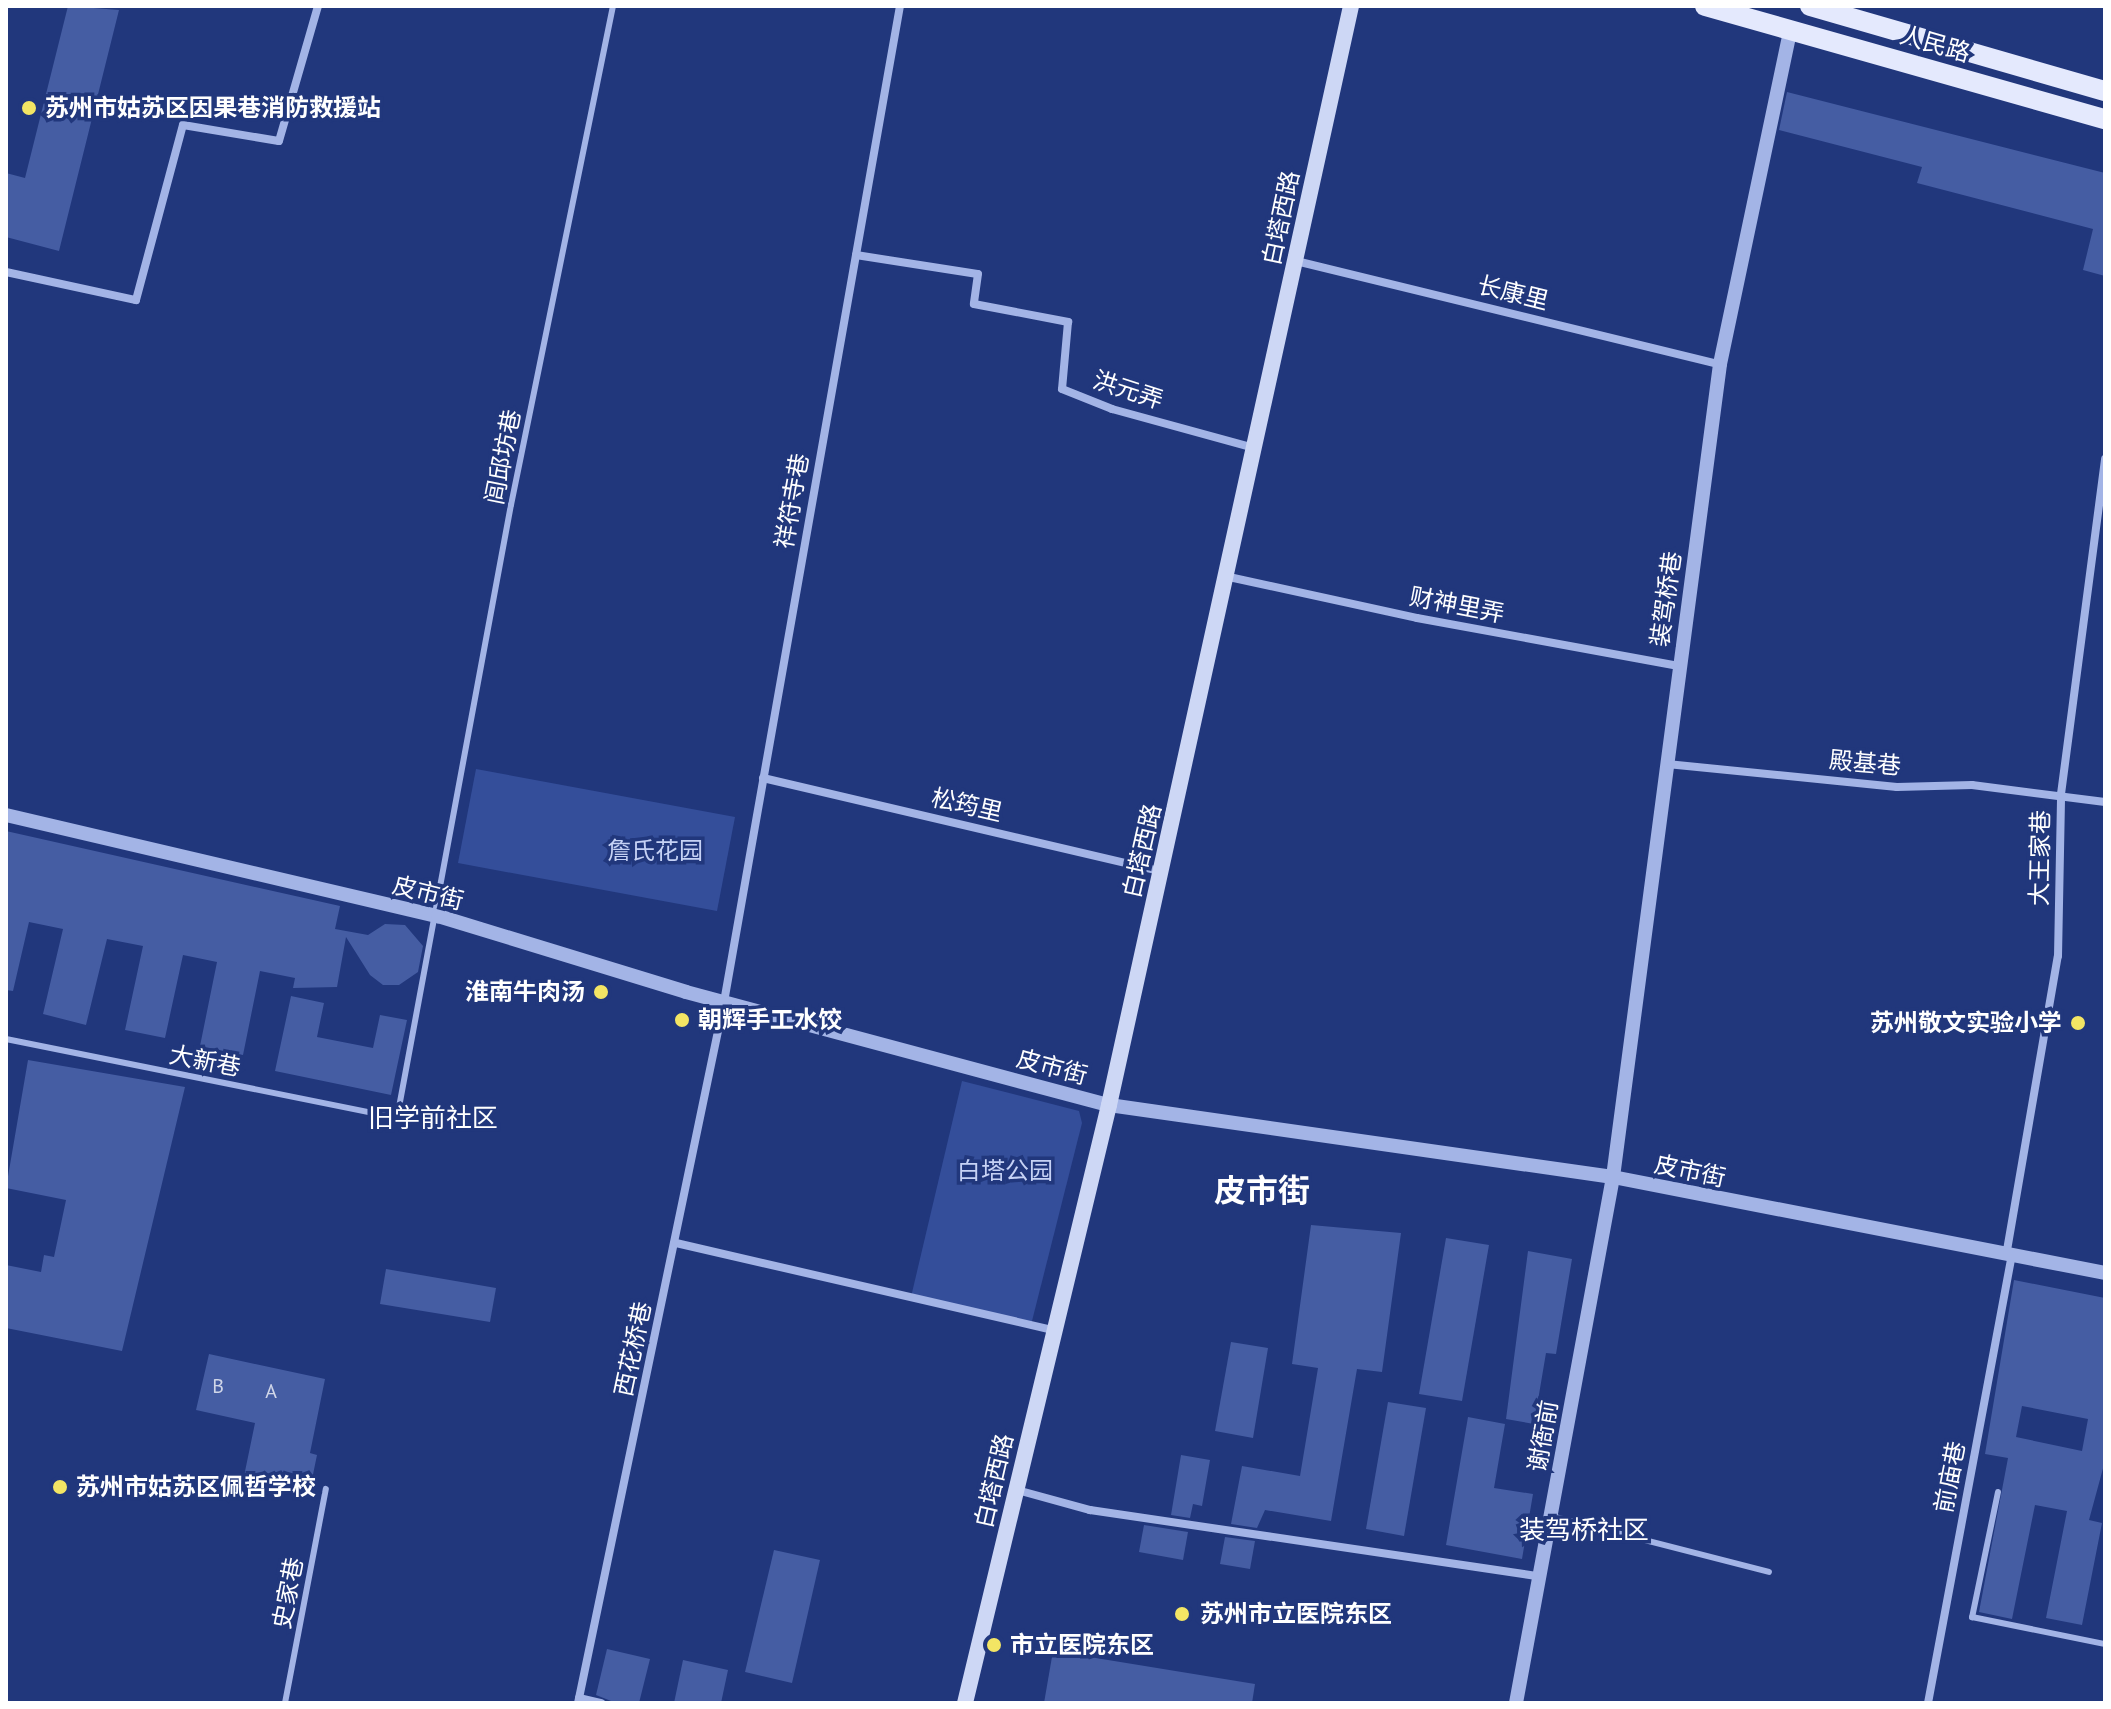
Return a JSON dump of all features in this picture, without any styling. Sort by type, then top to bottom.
[{"type":"main road","name":"白塔西路","points":[[965,1703],[1109,1105],[1229,577],[1351,6]]},
{"type":"main road","name":"人民路","points":[[1705,6],[2105,119]]},
{"type":"main road","name":"人民路","points":[[1810,6],[2105,91]]},
{"type":"street","points":[[6,272],[136,300],[183,125],[279,141],[318,6]]},
{"type":"street","name":"祥符寺巷","points":[[724,1002],[900,6]]},
{"type":"street","name":"装驾桥巷","points":[[1613,1177],[1720,364],[1790,31]]},
{"type":"street","name":"洪元弄","points":[[856,255],[978,274],[974,304],[1068,322],[1062,389],[1112,409],[1256,448]]},
{"type":"street","name":"长康里","points":[[1296,261],[1720,364]]},
{"type":"street","name":"大王家巷","points":[[2008,1257],[2058,956],[2061,794],[2105,459]]},
{"type":"street","name":"财神里弄","points":[[1229,577],[1417,618],[1679,666]]},
{"type":"street","name":"殿基巷","points":[[1667,764],[1897,787],[1972,785],[2105,802]]},
{"type":"street","name":"松筠里","points":[[763,778],[1162,871]]},
{"type":"street","name":"皮市街","points":[[6,815],[438,916],[724,1002],[1109,1105],[1613,1177],[2008,1257],[2105,1273]]},
{"type":"street","name":"西花桥巷","points":[[578,1700],[724,1002]]},
{"type":"street","name":"谢衙前","points":[[1516,1703],[1613,1177]]},
{"type":"street","points":[[676,1243],[1055,1331]]},
{"type":"street","name":"前庙巷","points":[[1928,1703],[2008,1257]]},
{"type":"street","points":[[1017,1490],[1090,1510],[1538,1576]]},
{"type":"street","points":[[578,1700],[601,1703]]},
{"type":"lane","name":"闾邱坊巷","points":[[438,916],[511,505],[613,6]]},
{"type":"lane","name":"大新巷","points":[[6,1039],[397,1118],[438,916]]},
{"type":"lane","name":"史家巷","points":[[285,1703],[326,1489]]},
{"type":"lane","points":[[1998,1492],[1972,1617],[2105,1644]]},
{"type":"lane","points":[[1551,1516],[1769,1572]]},
{"type":"green space","name":"詹氏花园","points":[[476,769],[735,817],[717,911],[458,863]]},
{"type":"green space","name":"白塔公园","points":[[962,1081],[1079,1111],[1082,1123],[1031,1325],[911,1297]]},
{"type":"building","points":[[68,6],[119,10],[59,251],[6,237],[6,173],[25,178]]},
{"type":"building","points":[[1787,92],[2105,173],[2105,276],[2083,270],[2093,229],[1917,183],[1922,167],[1779,130]]},
{"type":"building","points":[[6,831],[340,906],[335,929],[368,935],[385,924],[405,925],[423,946],[418,972],[399,985],[383,985],[370,975],[346,937],[337,987],[293,988],[295,978],[260,971],[243,1055],[200,1046],[217,962],[183,955],[165,1038],[125,1030],[143,946],[107,939],[86,1025],[43,1014],[63,929],[29,922],[13,991],[6,990]]},
{"type":"building","points":[[291,996],[324,1003],[317,1037],[373,1048],[380,1015],[407,1020],[391,1095],[275,1071]]},
{"type":"building","points":[[28,1060],[185,1087],[122,1351],[6,1328],[6,1265],[41,1272],[44,1255],[54,1257],[66,1200],[6,1188]]},
{"type":"building","points":[[1311,1225],[1401,1233],[1382,1372],[1357,1369],[1331,1521],[1265,1510],[1257,1528],[1231,1524],[1242,1466],[1300,1476],[1318,1368],[1292,1364]]},
{"type":"building","points":[[1446,1238],[1489,1245],[1462,1401],[1419,1394]]},
{"type":"building","points":[[1528,1251],[1572,1259],[1556,1354],[1546,1353],[1534,1424],[1506,1419]]},
{"type":"building","points":[[386,1269],[496,1288],[490,1322],[380,1304]]},
{"type":"building","points":[[2014,1280],[2105,1298],[2105,1461],[2089,1520],[2102,1523],[2082,1625],[2046,1618],[2067,1511],[2035,1505],[2012,1619],[1979,1612],[2008,1458],[1985,1454]],"holes":[[[2022,1406],[2088,1419],[2082,1451],[2016,1437]]]},
{"type":"building","points":[[1231,1342],[1268,1348],[1253,1438],[1215,1431]]},
{"type":"building","points":[[209,1354],[325,1379],[310,1453],[317,1455],[309,1494],[243,1481],[255,1423],[196,1410]]},
{"type":"building","points":[[1388,1402],[1426,1408],[1404,1536],[1366,1529]]},
{"type":"building","points":[[1468,1417],[1505,1424],[1494,1488],[1533,1494],[1522,1559],[1446,1545]]},
{"type":"building","points":[[1181,1455],[1210,1460],[1202,1506],[1193,1504],[1190,1518],[1171,1515]]},
{"type":"building","points":[[1144,1525],[1188,1532],[1183,1560],[1139,1552]]},
{"type":"building","points":[[1225,1537],[1255,1541],[1250,1569],[1220,1564]]},
{"type":"building","points":[[774,1550],[820,1560],[792,1683],[745,1672]]},
{"type":"building","points":[[607,1649],[650,1659],[639,1703],[616,1703],[596,1695]]},
{"type":"building","points":[[1053,1651],[1255,1684],[1252,1703],[1044,1703]]},
{"type":"building","points":[[683,1660],[728,1670],[721,1703],[674,1703]]},
{"type":"place","name":"苏州市姑苏区因果巷消防救援站","points":[[29,108]]},
{"type":"place","name":"淮南牛肉汤","points":[[601,992]]},
{"type":"place","name":"朝辉手工水饺","points":[[682,1020]]},
{"type":"place","name":"苏州敬文实验小学","points":[[2078,1023]]},
{"type":"place","name":"苏州市姑苏区佩哲学校","points":[[60,1487]]},
{"type":"place","name":"苏州市立医院东区","points":[[1182,1614]]},
{"type":"place","name":"市立医院东区","points":[[994,1645]]},
{"type":"district","name":"旧学前社区","points":[[433,1118]]},
{"type":"district","name":"皮市街","points":[[1262,1190]]},
{"type":"district","name":"装驾桥社区","points":[[1584,1530]]}]
